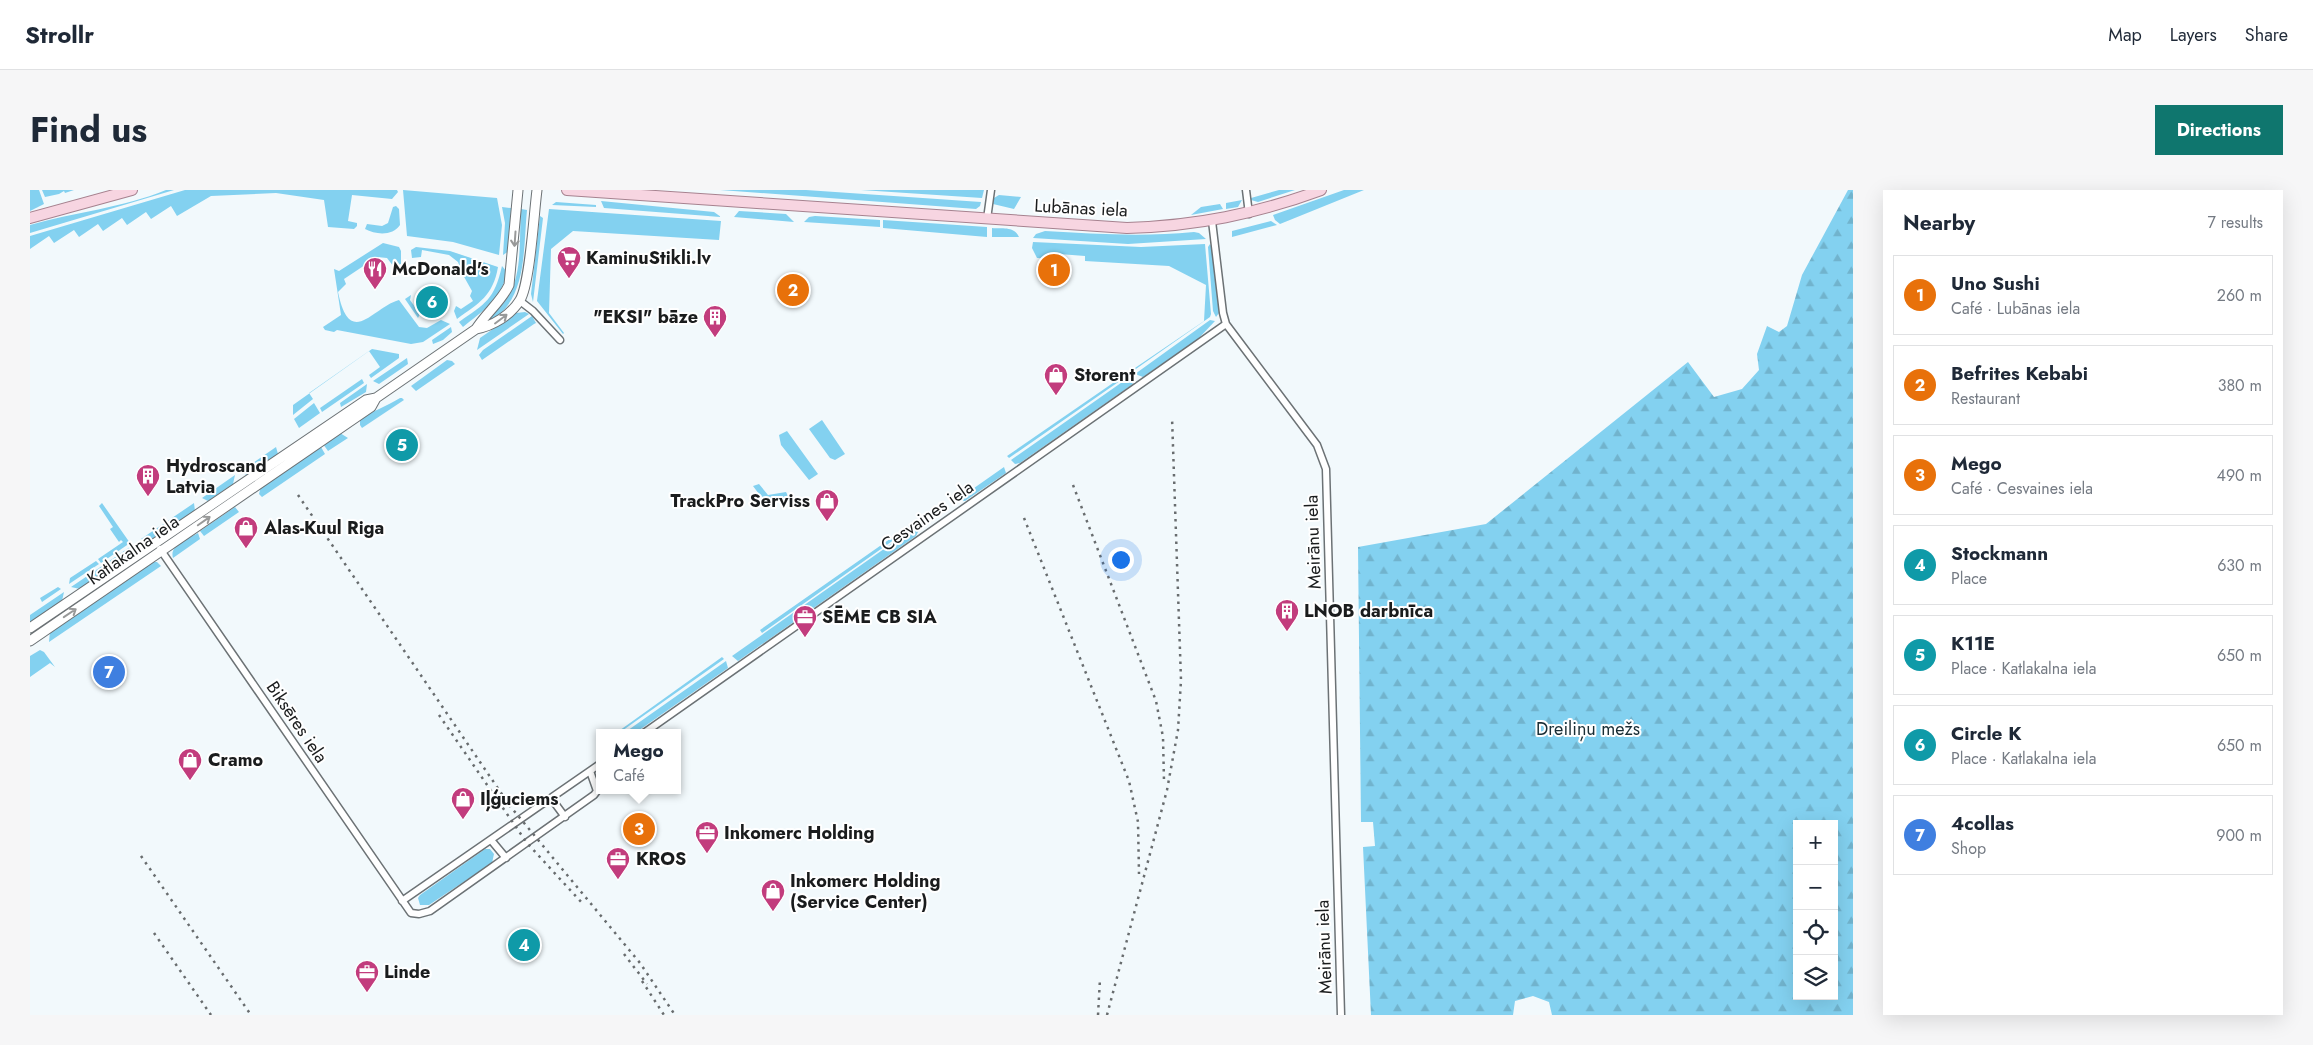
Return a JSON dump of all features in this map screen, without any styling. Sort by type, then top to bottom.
[{"type":"main road","points":[[30,218],[132,190]]},
{"type":"main road","name":"Lubānas iela","points":[[567,190],[713,195],[987,219],[1127,228],[1212,221],[1249,214],[1320,190]]},
{"type":"street","name":"Katlakalna iela","points":[[30,628],[154,542],[366,400],[376,398],[476,329],[500,300],[509,285],[518,190]]},
{"type":"street","points":[[537,190],[526,281],[520,301],[533,311],[560,340]]},
{"type":"street","points":[[987,219],[991,190]]},
{"type":"street","points":[[1246,190],[1249,214]]},
{"type":"street","name":"Meirānu iela","points":[[1212,221],[1226,324],[1317,445],[1326,469],[1341,1015]]},
{"type":"street","name":"Katlakalna iela","points":[[476,329],[490,326],[520,301]]},
{"type":"street","name":"Cesvaines iela","points":[[650,729],[1226,324]]},
{"type":"street","name":"Katlakalna iela","points":[[30,641],[371,407],[376,398]]},
{"type":"street","name":"Biksēres iela","points":[[154,542],[411,913],[419,914],[430,911],[506,858]]},
{"type":"street","points":[[402,902],[596,767]]},
{"type":"street","points":[[590,771],[596,788]]},
{"type":"street","points":[[491,840],[506,858],[596,792]]},
{"type":"street","points":[[550,798],[565,816]]},
{"type":"green space","points":[[30,190],[39,190],[44,204],[30,211]]},
{"type":"green space","points":[[42,190],[74,190],[45,197]]},
{"type":"green space","points":[[166,190],[174,190],[30,233],[30,225],[115,206]]},
{"type":"green space","points":[[185,190],[397,190],[398,192],[392,199],[352,195],[348,221],[357,223],[354,229],[328,227],[324,200],[276,193],[211,196],[177,216],[171,206],[151,219],[146,212],[127,225],[122,218],[103,231],[98,224],[79,237],[74,230],[54,243],[49,236],[30,249],[30,236]]},
{"type":"green space","points":[[403,190],[497,198],[502,225],[499,255],[453,242],[407,236]]},
{"type":"green space","points":[[720,190],[806,190],[981,202],[980,206],[976,209]]},
{"type":"green space","points":[[861,190],[984,190],[982,198]]},
{"type":"green space","points":[[1279,190],[1295,190],[1258,202],[1251,200],[1251,198]]},
{"type":"green space","points":[[1344,190],[1364,190],[1280,224],[1273,215]]},
{"type":"green space","name":"Dreiliņu mežs","points":[[1848,190],[1853,190],[1853,1015],[1552,1015],[1549,1002],[1533,996],[1515,1001],[1513,1015],[1371,1015],[1363,847],[1375,846],[1373,822],[1361,822],[1358,547],[1486,524],[1688,362],[1714,397],[1742,389],[1759,370],[1757,354],[1767,326],[1779,332],[1787,326],[1802,275]]},
{"type":"green space","points":[[999,195],[1021,197],[1014,209],[993,204],[994,198]]},
{"type":"green space","points":[[1242,200],[1238,207],[1226,209],[1226,203]]},
{"type":"green space","points":[[601,201],[714,212],[721,217],[604,208]]},
{"type":"green space","points":[[556,202],[596,205],[596,207],[552,205]]},
{"type":"green space","points":[[1220,204],[1223,209],[1191,215],[1201,207]]},
{"type":"green space","points":[[396,206],[399,209],[400,225],[397,229],[384,233],[365,229],[367,224],[382,226],[388,223],[393,207]]},
{"type":"green space","points":[[502,207],[511,208],[509,251],[503,255],[505,223]]},
{"type":"green space","points":[[521,209],[527,210],[521,274],[516,290],[509,303],[499,315],[485,323],[506,301],[513,287],[518,266]]},
{"type":"green space","points":[[549,209],[721,221],[719,240],[573,231],[551,249],[549,313],[563,334],[537,301]]},
{"type":"green space","points":[[739,211],[786,214],[794,222],[734,217]]},
{"type":"green space","points":[[540,216],[543,218],[533,302],[531,294]]},
{"type":"green space","points":[[809,217],[880,220],[880,227],[804,222]]},
{"type":"green space","points":[[883,220],[987,227],[987,237],[883,228]]},
{"type":"green space","points":[[1271,221],[1277,225],[1232,237],[1232,231]]},
{"type":"green space","points":[[992,228],[1004,228],[1014,231],[1019,237],[992,237]]},
{"type":"green space","points":[[1045,231],[1138,235],[1194,232],[1199,233],[1206,239],[1128,244],[1033,238],[1036,234]]},
{"type":"green space","points":[[1033,242],[1141,247],[1205,244],[1210,317],[1133,371],[1204,321],[1206,285],[1169,266],[1085,261],[1085,256],[1059,254],[1058,259],[1037,258],[1032,248]]},
{"type":"green space","points":[[383,243],[399,247],[401,251],[401,264],[394,267],[387,258],[377,257],[344,279],[346,284],[338,292],[343,309],[349,319],[356,322],[399,300],[419,327],[427,328],[441,320],[450,324],[423,342],[411,344],[337,330],[334,332],[325,330],[323,327],[341,315],[334,269],[339,271]]},
{"type":"green space","points":[[1210,244],[1219,313],[1216,317],[1213,311],[1208,247]]},
{"type":"green space","points":[[416,247],[450,251],[498,267],[493,285],[484,298],[457,319],[454,311],[456,306],[461,309],[473,301],[470,296],[472,291],[458,262],[449,255],[422,250],[421,257],[412,258],[411,250]]},
{"type":"green space","points":[[502,266],[507,272],[496,297],[463,327],[459,322],[488,300],[492,294]]},
{"type":"green space","points":[[411,295],[410,300],[420,314],[418,318],[405,299]]},
{"type":"green space","points":[[525,312],[529,314],[477,350],[480,338],[516,313]]},
{"type":"green space","points":[[532,316],[536,323],[482,360],[479,355],[483,350]]},
{"type":"green space","points":[[1210,320],[1215,321],[1198,339],[1143,377],[1135,374]]},
{"type":"green space","points":[[451,327],[452,332],[443,340],[433,344],[432,340]]},
{"type":"green space","points":[[372,349],[399,354],[399,358],[371,378],[369,375],[380,367],[369,351]]},
{"type":"green space","points":[[407,358],[408,364],[379,384],[373,381]]},
{"type":"green space","points":[[447,360],[455,364],[416,391],[411,386]]},
{"type":"green space","points":[[1126,374],[1127,376],[1009,458],[1007,456]]},
{"type":"green space","points":[[1128,378],[1133,384],[1020,463],[1015,464],[1011,460]]},
{"type":"green space","points":[[362,379],[364,383],[322,412],[320,408]]},
{"type":"green space","points":[[367,384],[366,392],[341,407],[340,403]]},
{"type":"green space","points":[[309,393],[313,399],[293,415],[293,405]]},
{"type":"green space","points":[[400,398],[404,400],[362,428],[360,420]]},
{"type":"green space","points":[[314,403],[320,413],[299,428],[294,419]]},
{"type":"green space","points":[[822,420],[845,454],[835,460],[830,458],[809,429]]},
{"type":"green space","points":[[787,431],[818,474],[809,480],[781,445],[779,435]]},
{"type":"green space","points":[[340,433],[348,438],[328,451],[323,444]]},
{"type":"green space","points":[[276,447],[278,454],[247,475],[240,472]]},
{"type":"green space","points":[[321,447],[325,454],[262,497],[259,494],[261,486]]},
{"type":"green space","points":[[1004,467],[1006,473],[965,501],[957,500]]},
{"type":"green space","points":[[235,475],[233,484],[208,501],[202,498]]},
{"type":"green space","points":[[759,484],[768,495],[786,492],[788,496],[768,506],[753,486]]},
{"type":"green space","points":[[102,503],[130,543],[101,563],[98,559],[123,542],[121,540],[119,542],[110,529],[113,527],[99,506]]},
{"type":"green space","points":[[194,503],[195,511],[152,539],[141,539]]},
{"type":"green space","points":[[235,507],[239,512],[204,536],[200,531]]},
{"type":"green space","points":[[917,520],[915,525],[762,633],[760,630]]},
{"type":"green space","points":[[918,525],[920,528],[916,536],[738,661],[732,656]]},
{"type":"green space","points":[[198,533],[200,539],[173,558],[174,549],[177,546]]},
{"type":"green space","points":[[130,547],[129,550],[80,589],[71,587]]},
{"type":"green space","points":[[137,559],[139,561],[40,629],[39,627]]},
{"type":"green space","points":[[96,561],[99,564],[69,584],[70,578]]},
{"type":"green space","points":[[151,562],[157,562],[161,566],[49,642],[50,631]]},
{"type":"green space","points":[[58,587],[61,589],[42,602],[40,598]]},
{"type":"green space","points":[[64,592],[62,601],[30,623],[30,615]]},
{"type":"green space","points":[[40,650],[44,652],[55,667],[50,663],[30,677],[30,656]]},
{"type":"green space","points":[[722,657],[724,659],[625,729],[622,729]]},
{"type":"green space","points":[[726,661],[728,668],[641,729],[630,729]]},
{"type":"green space","points":[[485,849],[490,849],[494,854],[492,863],[429,905],[420,905],[418,898],[420,895]]},
{"type":"railway","points":[[1107,1015],[1167,790],[1178,730],[1181,680],[1172,417]]},
{"type":"railway","points":[[1073,485],[1156,701],[1163,737],[1164,781]]},
{"type":"railway","points":[[298,495],[510,806],[640,963],[675,1015]]},
{"type":"railway","points":[[1024,518],[1129,781],[1138,822],[1139,874]]},
{"type":"railway","points":[[439,715],[527,843],[583,904]]},
{"type":"railway","points":[[141,856],[251,1015]]},
{"type":"railway","points":[[154,933],[211,1015]]},
{"type":"railway","points":[[624,954],[647,984]]},
{"type":"railway","points":[[1098,1015],[1100,979]]},
{"type":"railway","points":[[642,981],[664,1015]]},
{"type":"place","name":"Uno Sushi","points":[[1054,270]]},
{"type":"place","name":"KaminuStikli.lv","points":[[569,279]]},
{"type":"place","name":"McDonald's","points":[[375,290]]},
{"type":"place","name":"Befrites Kebabi","points":[[793,290]]},
{"type":"place","name":"Circle K","points":[[432,302]]},
{"type":"place","name":"\"EKSI\" bāze","points":[[715,338]]},
{"type":"place","name":"Storent","points":[[1056,396]]},
{"type":"place","name":"K11E","points":[[402,445]]},
{"type":"place","name":"Hydroscand Latvia","points":[[148,497]]},
{"type":"place","name":"TrackPro Serviss","points":[[827,522]]},
{"type":"place","name":"Alas-Kuul Riga","points":[[246,549]]},
{"type":"place","name":"LNOB darbnīca","points":[[1287,632]]},
{"type":"place","name":"SĒME CB SIA","points":[[805,638]]},
{"type":"place","name":"4collas","points":[[109,672]]},
{"type":"place","name":"Cramo","points":[[190,781]]},
{"type":"place","name":"Iļģuciems","points":[[463,820]]},
{"type":"place","name":"Mego","points":[[639,829]]},
{"type":"place","name":"Inkomerc Holding","points":[[707,854]]},
{"type":"place","name":"KROS","points":[[618,880]]},
{"type":"place","name":"Inkomerc Holding (Service Center)","points":[[773,912]]},
{"type":"place","name":"Stockmann","points":[[524,945]]},
{"type":"place","name":"Linde","points":[[367,993]]}]
